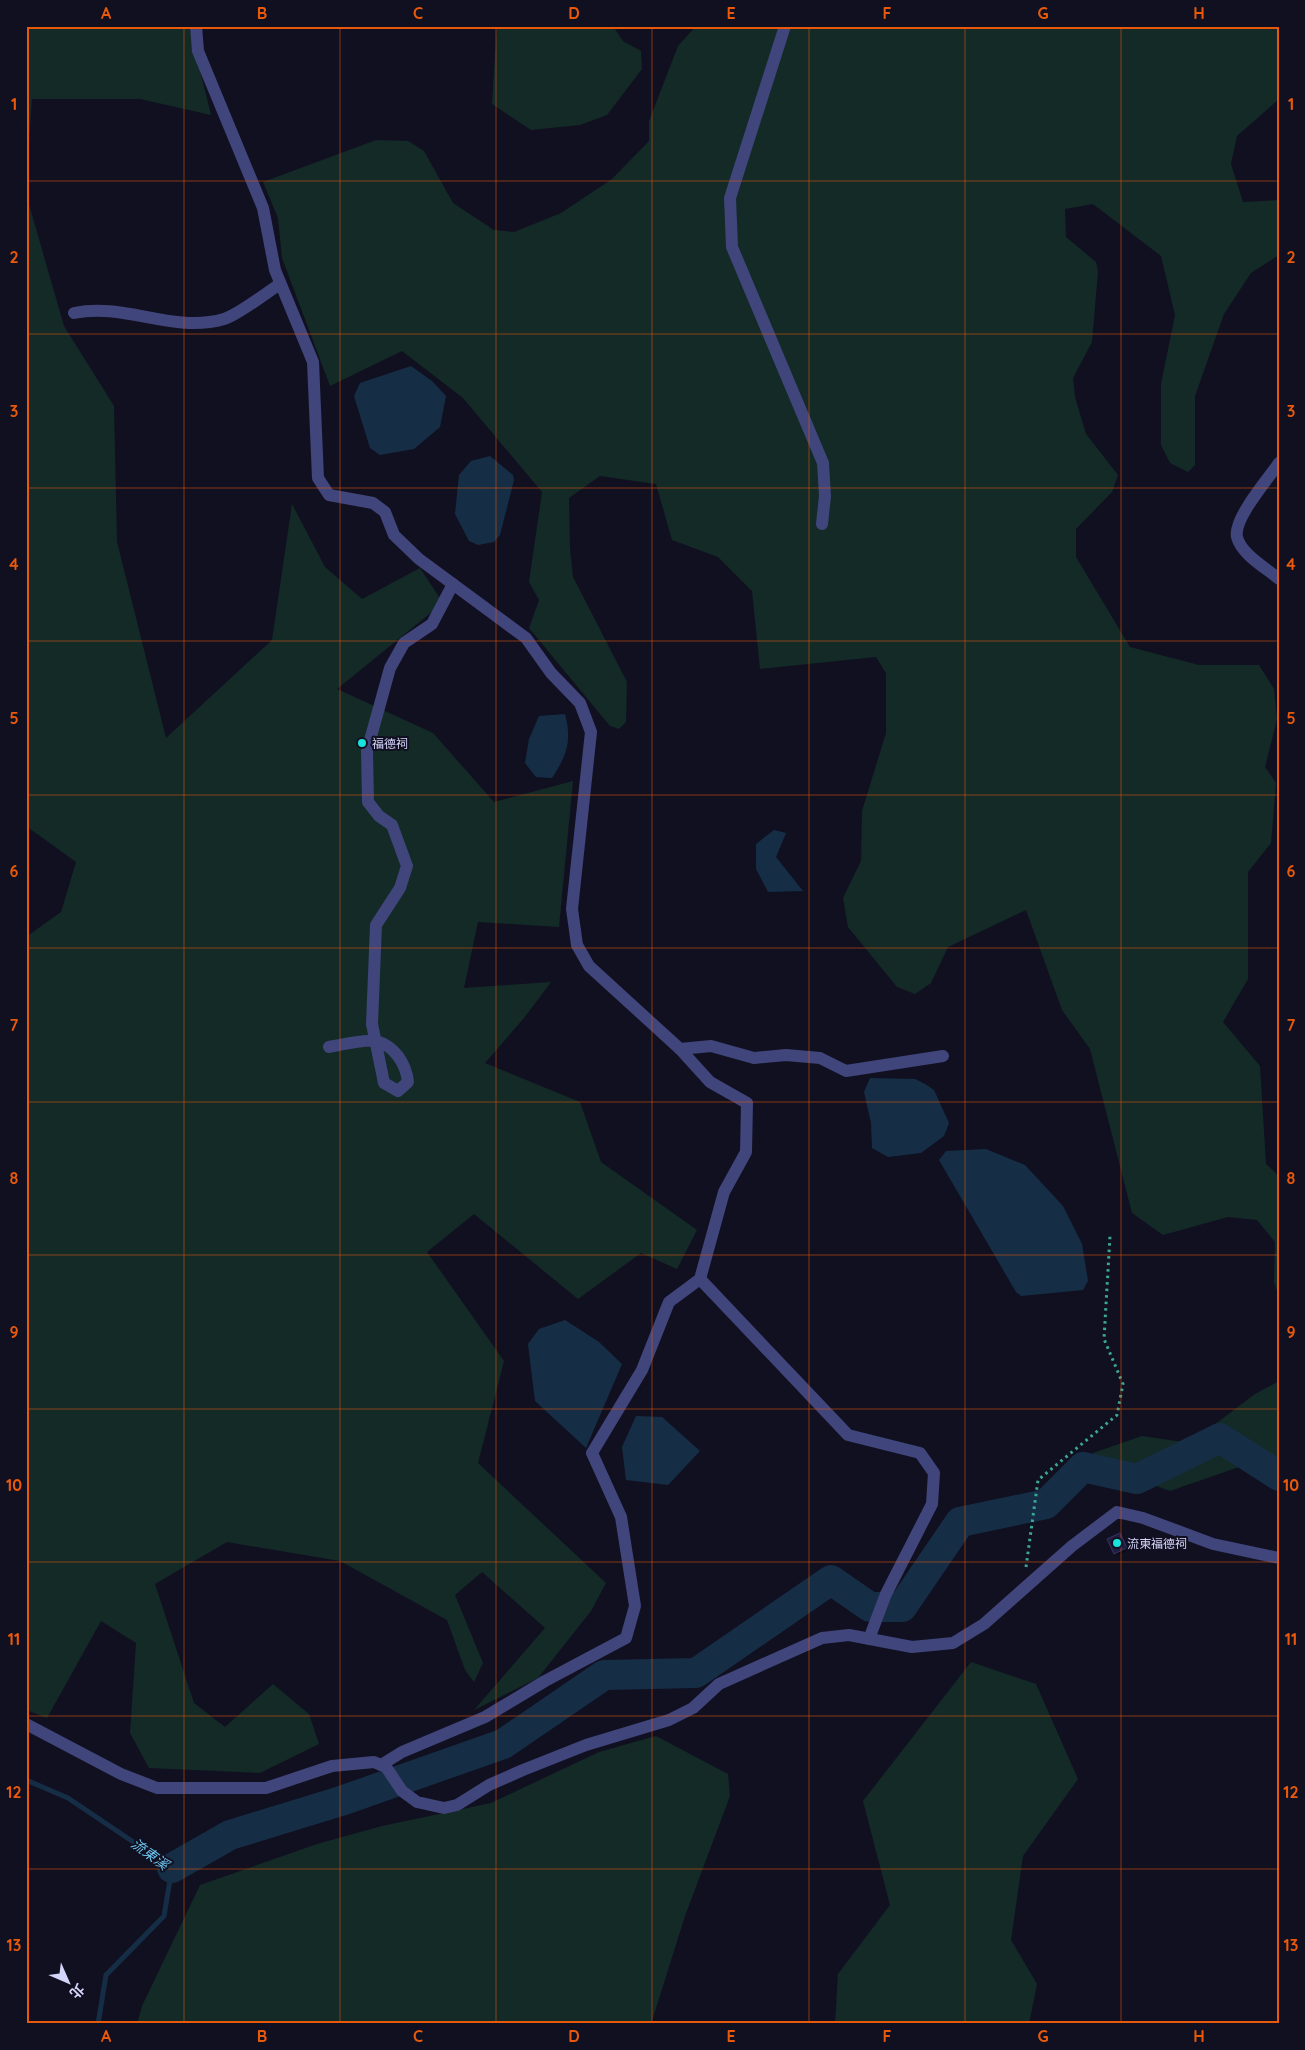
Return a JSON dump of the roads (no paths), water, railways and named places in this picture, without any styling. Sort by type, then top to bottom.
[{"type":"street","points":[[196,26],[198,51],[263,208],[280,284],[313,362],[318,478],[329,495],[373,503],[385,512],[394,535],[419,559],[526,638],[551,673],[580,703],[591,732],[572,909],[577,945],[589,966],[680,1049],[710,1082],[747,1103],[746,1152],[724,1192],[700,1279],[669,1302],[642,1370],[592,1453],[620,1517],[635,1606],[626,1638],[545,1681],[485,1717],[402,1752],[384,1766]]},
{"type":"street","points":[[785,26],[730,198],[732,247],[823,463],[825,496],[822,524]]},
{"type":"street","points":[[74,313],[116,310],[139,317],[178,323],[225,319],[280,284]]},
{"type":"street","points":[[1279,463],[1238,522],[1238,538],[1246,551],[1279,579]]},
{"type":"street","points":[[329,1047],[375,1041],[372,1024],[376,925],[400,888],[407,866],[392,825],[379,816],[368,802],[367,751],[390,668],[404,643],[432,624],[453,584]]},
{"type":"street","points":[[680,1049],[711,1046],[754,1058],[786,1055],[820,1058],[846,1071],[942,1056]]},
{"type":"street","points":[[700,1279],[848,1435],[920,1453],[934,1473],[932,1504],[886,1594],[869,1638]]},
{"type":"street","points":[[26,1724],[121,1774],[157,1788],[266,1788],[332,1766],[374,1762],[384,1766],[402,1791],[417,1802],[444,1808],[457,1805],[489,1785],[523,1770],[595,1743],[669,1720],[693,1708],[719,1684],[822,1638],[849,1635],[912,1648],[953,1644],[984,1624],[1072,1546],[1117,1512],[1143,1518],[1213,1544],[1279,1558]]},
{"type":"water","points":[[411,366],[432,381],[446,396],[440,427],[414,449],[380,455],[370,448],[354,396],[360,383]]},
{"type":"water","points":[[490,456],[513,475],[514,480],[500,535],[494,542],[478,545],[469,541],[455,514],[459,475],[471,461]]},
{"type":"water","points":[[565,714],[568,740],[565,755],[552,778],[536,777],[525,763],[529,739],[539,716]]},
{"type":"water","points":[[774,830],[786,833],[776,857],[803,891],[768,892],[756,869],[756,844]]},
{"type":"water","points":[[870,1078],[915,1079],[934,1090],[949,1123],[944,1136],[921,1153],[888,1157],[872,1148],[871,1123],[864,1092]]},
{"type":"water","points":[[986,1149],[1025,1165],[1063,1206],[1082,1244],[1088,1281],[1083,1290],[1021,1296],[1016,1292],[939,1160],[946,1151]]},
{"type":"water","points":[[565,1320],[599,1342],[622,1364],[586,1448],[535,1401],[528,1344],[539,1329]]},
{"type":"water","points":[[636,1416],[662,1417],[700,1451],[668,1485],[626,1480],[622,1447]]},
{"type":"waterway","points":[[172,1868],[230,1835],[341,1801],[503,1744],[604,1675],[696,1673],[831,1580],[870,1607],[902,1607],[960,1522],[1046,1504],[1083,1467],[1137,1479],[1220,1438],[1279,1476]]},
{"type":"waterway","name":"流東溪","points":[[26,1780],[68,1798],[172,1868],[164,1916],[106,1975],[98,2024]]},
{"type":"place","name":"福德祠","points":[[362,743]]},
{"type":"place","name":"流東福德祠","points":[[1117,1543]]}]
